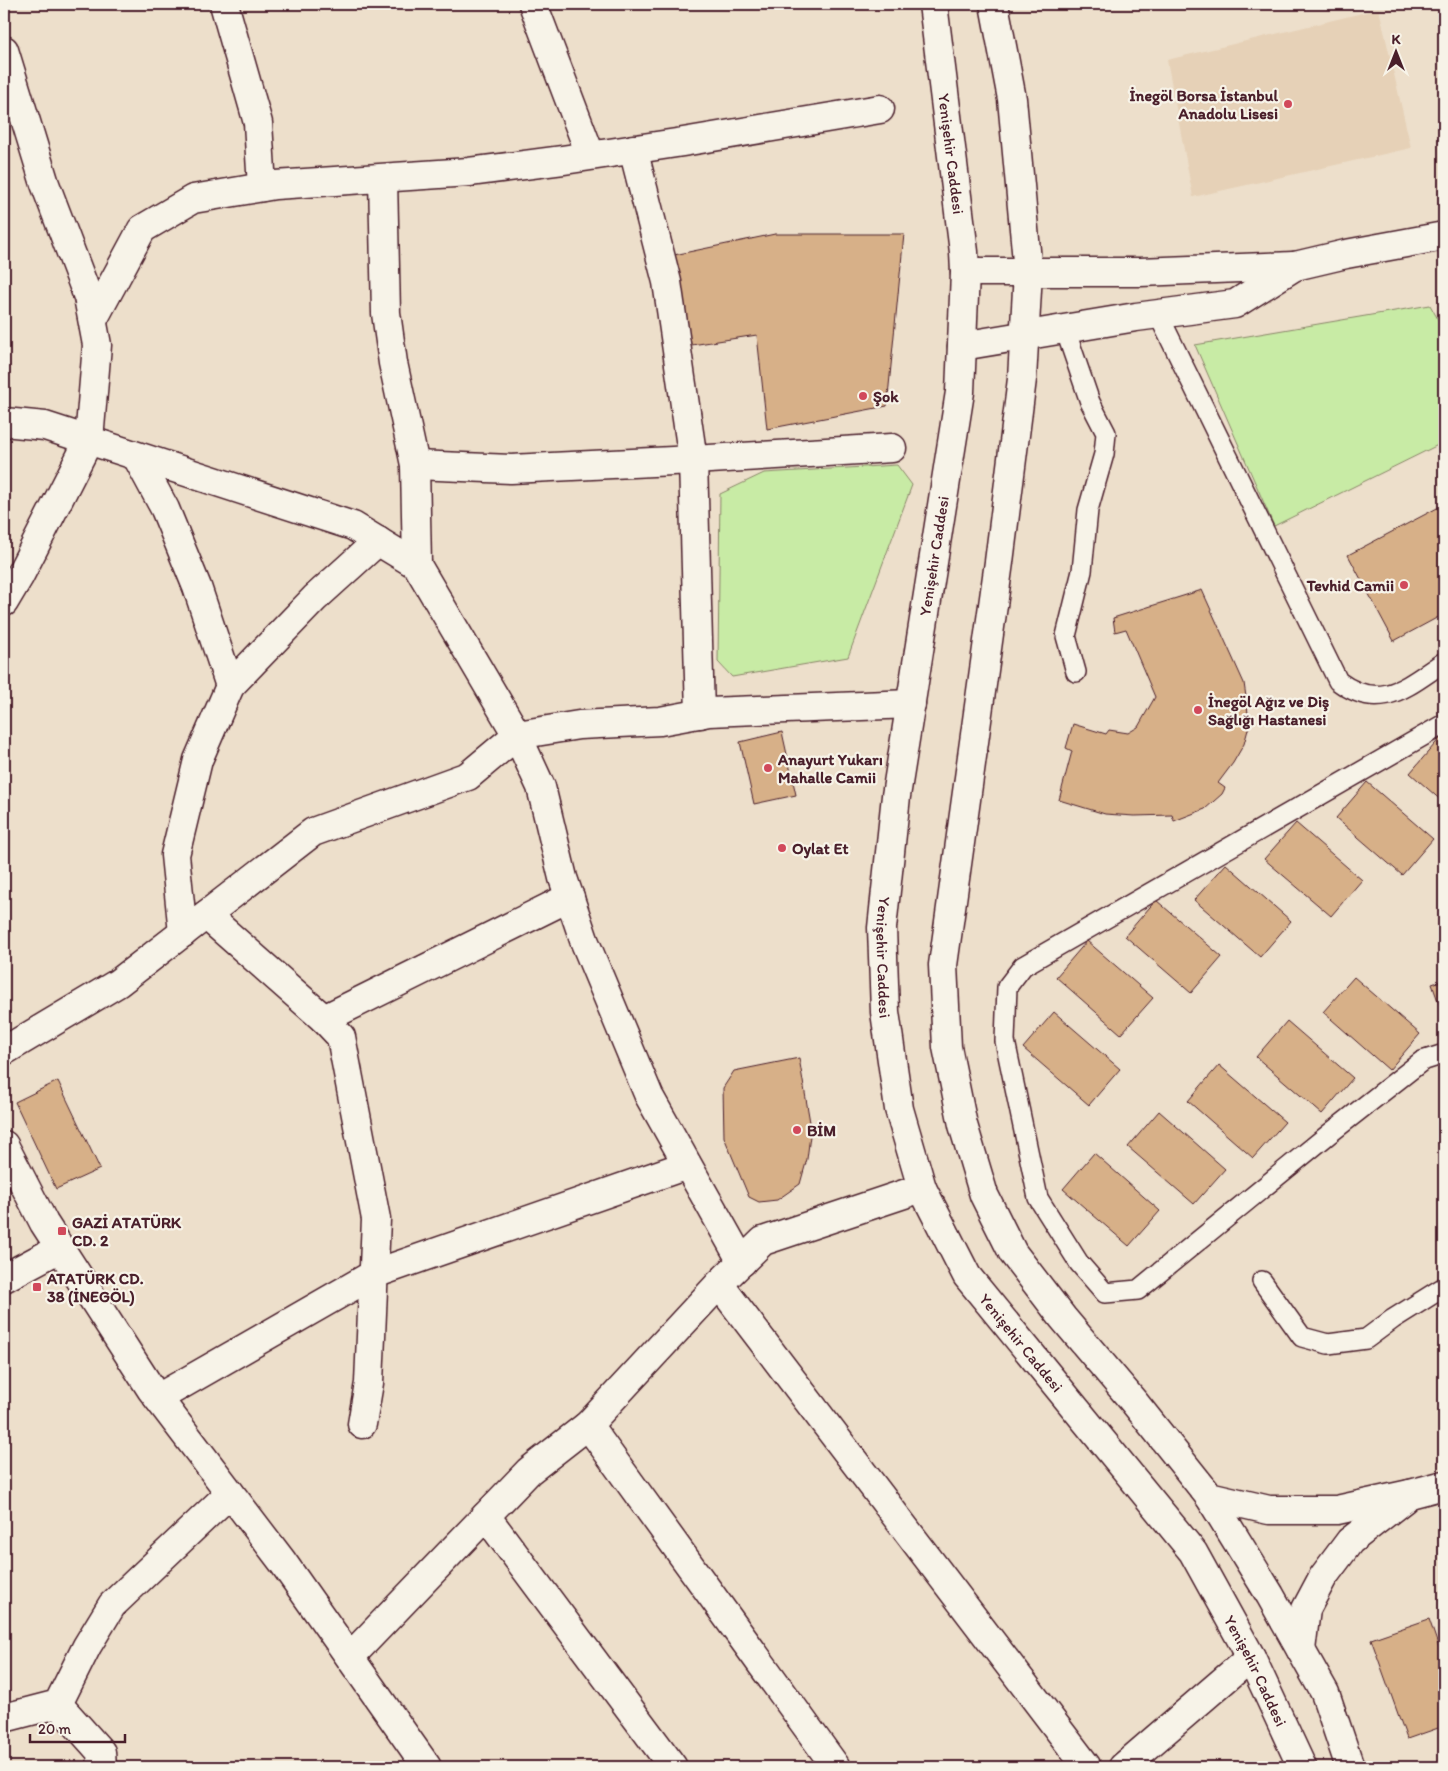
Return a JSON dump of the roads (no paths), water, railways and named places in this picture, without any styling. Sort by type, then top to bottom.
[{"type":"main road","points":[[224,4],[258,123],[262,187]]},
{"type":"main road","points":[[533,4],[590,154]]},
{"type":"main road","name":"Yenişehir Caddesi","points":[[933,4],[965,272],[960,392],[896,796],[882,928],[885,1012],[898,1099],[922,1188],[967,1276],[1192,1552],[1252,1657],[1302,1767]]},
{"type":"main road","points":[[994,4],[1012,98],[1028,272],[1022,379],[999,562],[943,965],[947,1047],[963,1125],[984,1195],[1013,1253],[1063,1318],[1134,1402],[1209,1496],[1270,1594],[1324,1693],[1350,1767]]},
{"type":"main road","points":[[4,50],[45,184],[88,297],[98,345],[89,440],[20,575],[4,602]]},
{"type":"main road","points":[[93,320],[142,230],[193,200],[262,187],[469,172],[683,142],[880,108]]},
{"type":"main road","points":[[633,149],[667,282],[693,460],[700,714]]},
{"type":"main road","points":[[382,179],[386,312],[393,363],[415,464],[417,566]]},
{"type":"main road","points":[[965,272],[1140,272],[1295,266],[1346,254],[1444,236]]},
{"type":"main road","points":[[962,346],[1158,314],[1235,304],[1295,266]]},
{"type":"main road","points":[[4,422],[45,426],[353,526],[417,566],[517,735],[541,787],[564,878],[584,940],[649,1096],[742,1262]]},
{"type":"main road","points":[[415,464],[511,469],[892,448]]},
{"type":"main road","points":[[137,457],[165,509],[197,587],[230,686]]},
{"type":"main road","points":[[183,933],[175,855],[198,760],[230,686],[315,598],[378,541]]},
{"type":"main road","points":[[4,1051],[118,983],[313,832],[468,776],[517,735],[579,725],[660,721],[700,714],[805,707],[911,704]]},
{"type":"main road","points":[[324,1019],[570,897]]},
{"type":"main road","points":[[206,915],[324,1019],[341,1037],[376,1219],[369,1383],[362,1424]]},
{"type":"main road","points":[[4,1145],[44,1223],[158,1398],[282,1561],[427,1767]]},
{"type":"main road","points":[[158,1398],[374,1274],[687,1165]]},
{"type":"main road","points":[[350,1657],[529,1472],[588,1425],[719,1284],[763,1241],[922,1188]]},
{"type":"main road","points":[[4,1278],[60,1248]]},
{"type":"main road","points":[[719,1284],[1087,1767]]},
{"type":"main road","points":[[588,1425],[836,1767]]},
{"type":"main road","points":[[1209,1496],[1269,1510],[1338,1510],[1444,1485]]},
{"type":"main road","points":[[4,1718],[58,1704],[87,1646],[112,1604],[230,1492]]},
{"type":"main road","points":[[1301,1650],[1306,1609],[1322,1577],[1350,1541],[1410,1494]]},
{"type":"main road","points":[[486,1516],[673,1767]]},
{"type":"main road","points":[[1123,1767],[1252,1657]]},
{"type":"main road","points":[[58,1704],[105,1762]]},
{"type":"lane","points":[[1158,314],[1338,681],[1362,694],[1386,695],[1397,692],[1444,662]]},
{"type":"lane","points":[[1065,329],[1090,402],[1106,434],[1104,454],[1088,510],[1082,571],[1066,636],[1076,672]]},
{"type":"lane","points":[[1444,724],[1023,966],[1007,987],[1005,1041],[1038,1198],[1079,1263],[1105,1293],[1138,1290],[1329,1134],[1422,1061],[1444,1054]]},
{"type":"lane","points":[[1262,1281],[1302,1337],[1328,1344],[1366,1339],[1393,1319],[1444,1287]]},
{"type":"place","name":"İnegöl Borsa İstanbul Anadolu Lisesi","points":[[1288,104]]},
{"type":"place","name":"Şok","points":[[863,396]]},
{"type":"place","name":"Tevhid Camii","points":[[1404,585]]},
{"type":"place","name":"İnegöl Ağız ve Diş Sağlığı Hastanesi","points":[[1198,710]]},
{"type":"place","name":"Anayurt Yukarı Mahalle Camii","points":[[768,768]]},
{"type":"place","name":"Oylat Et","points":[[782,848]]},
{"type":"place","name":"BİM","points":[[797,1130]]},
{"type":"place","name":"GAZİ ATATÜRK CD. 2","points":[[62,1231]]},
{"type":"place","name":"ATATÜRK CD. 38 (İNEGÖL)","points":[[37,1287]]}]
